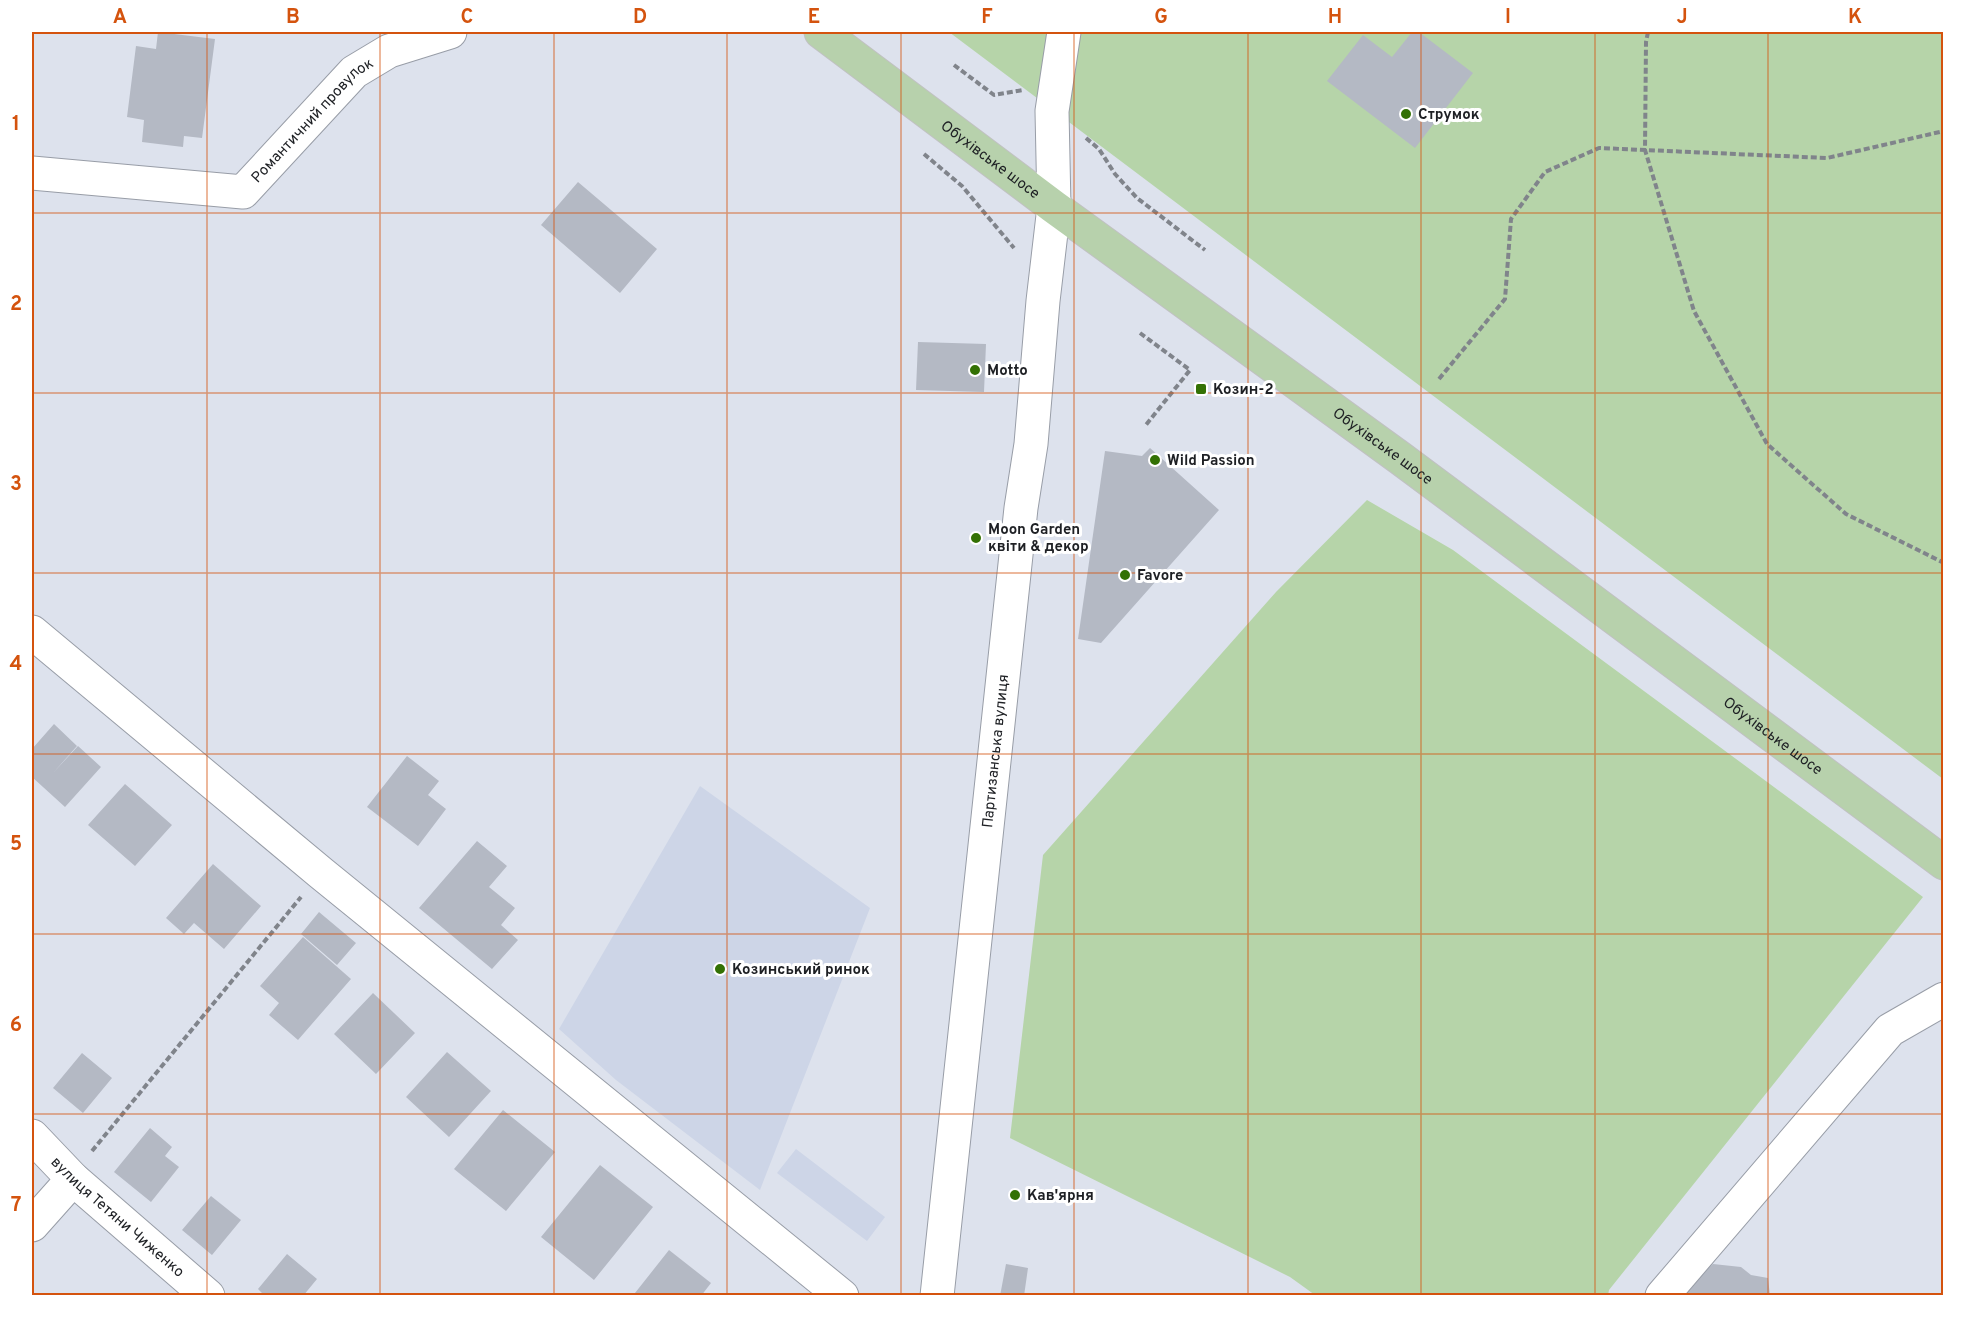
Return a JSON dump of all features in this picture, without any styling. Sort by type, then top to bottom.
[{"type":"main road","name":"Обухівське шосе","points":[[821,32],[1054,207],[1400,458],[1944,863]]},
{"type":"street","name":"Романтичний провулок","points":[[32,173],[243,192],[354,72],[390,51],[450,32]]},
{"type":"street","name":"Партизанська вулиця","points":[[937,1296],[1054,207],[1052,111],[1064,32]]},
{"type":"street","points":[[32,632],[321,873],[842,1296]]},
{"type":"street","points":[[1662,1296],[1890,1030],[1944,999]]},
{"type":"street","name":"вулиця Тетяни Чиженко","points":[[32,1136],[73,1179],[208,1296]]},
{"type":"street","points":[[32,1225],[73,1179]]},
{"type":"path","points":[[1648,32],[1645,150],[1694,311],[1767,444],[1846,514],[1944,562]]},
{"type":"path","points":[[954,65],[994,95],[1022,89],[1052,111],[1100,149],[1115,174],[1137,198],[1205,250]]},
{"type":"path","points":[[1439,379],[1504,299],[1511,219],[1545,172],[1599,148],[1827,158],[1944,131]]},
{"type":"path","points":[[919,150],[962,186],[992,220],[1014,246],[1014,258]]},
{"type":"path","points":[[1140,333],[1190,370],[1145,426]]},
{"type":"path","points":[[73,1179],[96,1146],[321,873]]},
{"type":"shaded area","name":"Козинський ринок","points":[[700,786],[870,908],[760,1190],[616,1080],[559,1029]]},
{"type":"shaded area","points":[[796,1149],[885,1217],[867,1241],[777,1173]]},
{"type":"green space","points":[[949,32],[1943,32],[1943,779]]},
{"type":"green space","points":[[1367,500],[1453,550],[1923,897],[1609,1290],[1608,1295],[1315,1295],[1290,1277],[1010,1138],[1043,855],[1276,592]]},
{"type":"building","points":[[158,32],[215,39],[202,138],[184,136],[183,147],[142,142],[144,120],[127,117],[136,46],[156,49]]},
{"type":"building","name":"Струмок","points":[[1412,32],[1419,32],[1473,73],[1415,148],[1327,81],[1363,35],[1392,57]]},
{"type":"building","points":[[578,182],[657,249],[620,293],[541,225]]},
{"type":"building","points":[[918,342],[986,344],[984,392],[916,390]]},
{"type":"building","name":"Favore","points":[[1150,448],[1219,510],[1101,643],[1078,639],[1105,451],[1142,456]]},
{"type":"building","points":[[54,724],[77,746],[53,773],[78,746],[101,767],[65,807],[32,777],[32,749]]},
{"type":"building","points":[[407,756],[439,781],[428,795],[446,809],[418,846],[367,807]]},
{"type":"building","points":[[125,784],[172,825],[135,866],[88,825]]},
{"type":"building","points":[[477,841],[507,866],[489,887],[515,908],[501,925],[518,940],[492,969],[419,908]]},
{"type":"building","points":[[213,864],[261,906],[224,949],[194,923],[184,934],[166,918]]},
{"type":"building","points":[[319,912],[356,943],[337,965],[301,934]]},
{"type":"building","points":[[303,937],[351,979],[298,1040],[269,1015],[279,1003],[260,986]]},
{"type":"building","points":[[373,993],[415,1033],[376,1074],[334,1034]]},
{"type":"building","points":[[447,1052],[491,1091],[449,1137],[406,1097]]},
{"type":"building","points":[[82,1053],[112,1078],[83,1113],[53,1088]]},
{"type":"building","points":[[503,1110],[555,1152],[506,1211],[454,1169]]},
{"type":"building","points":[[150,1128],[172,1147],[165,1156],[179,1167],[151,1202],[114,1172]]},
{"type":"building","points":[[600,1165],[653,1207],[594,1280],[541,1237]]},
{"type":"building","points":[[211,1196],[241,1220],[212,1255],[182,1230]]},
{"type":"building","points":[[669,1250],[711,1283],[701,1296],[639,1296],[635,1293]]},
{"type":"building","points":[[287,1254],[317,1279],[303,1296],[265,1296],[258,1289]]},
{"type":"building","points":[[1006,1264],[1028,1268],[1024,1296],[1000,1296]]},
{"type":"building","points":[[1713,1264],[1741,1267],[1751,1275],[1768,1278],[1770,1296],[1684,1296],[1686,1286]]},
{"type":"place","name":"Струмок","points":[[1406,114]]},
{"type":"place","name":"Motto","points":[[975,370]]},
{"type":"place","name":"Козин-2","points":[[1201,389]]},
{"type":"place","name":"Wild Passion","points":[[1155,460]]},
{"type":"place","name":"Moon Garden квіти & декор","points":[[976,538]]},
{"type":"place","name":"Favore","points":[[1125,575]]},
{"type":"place","name":"Козинський ринок","points":[[720,969]]},
{"type":"place","name":"Кав'ярня","points":[[1015,1195]]}]
